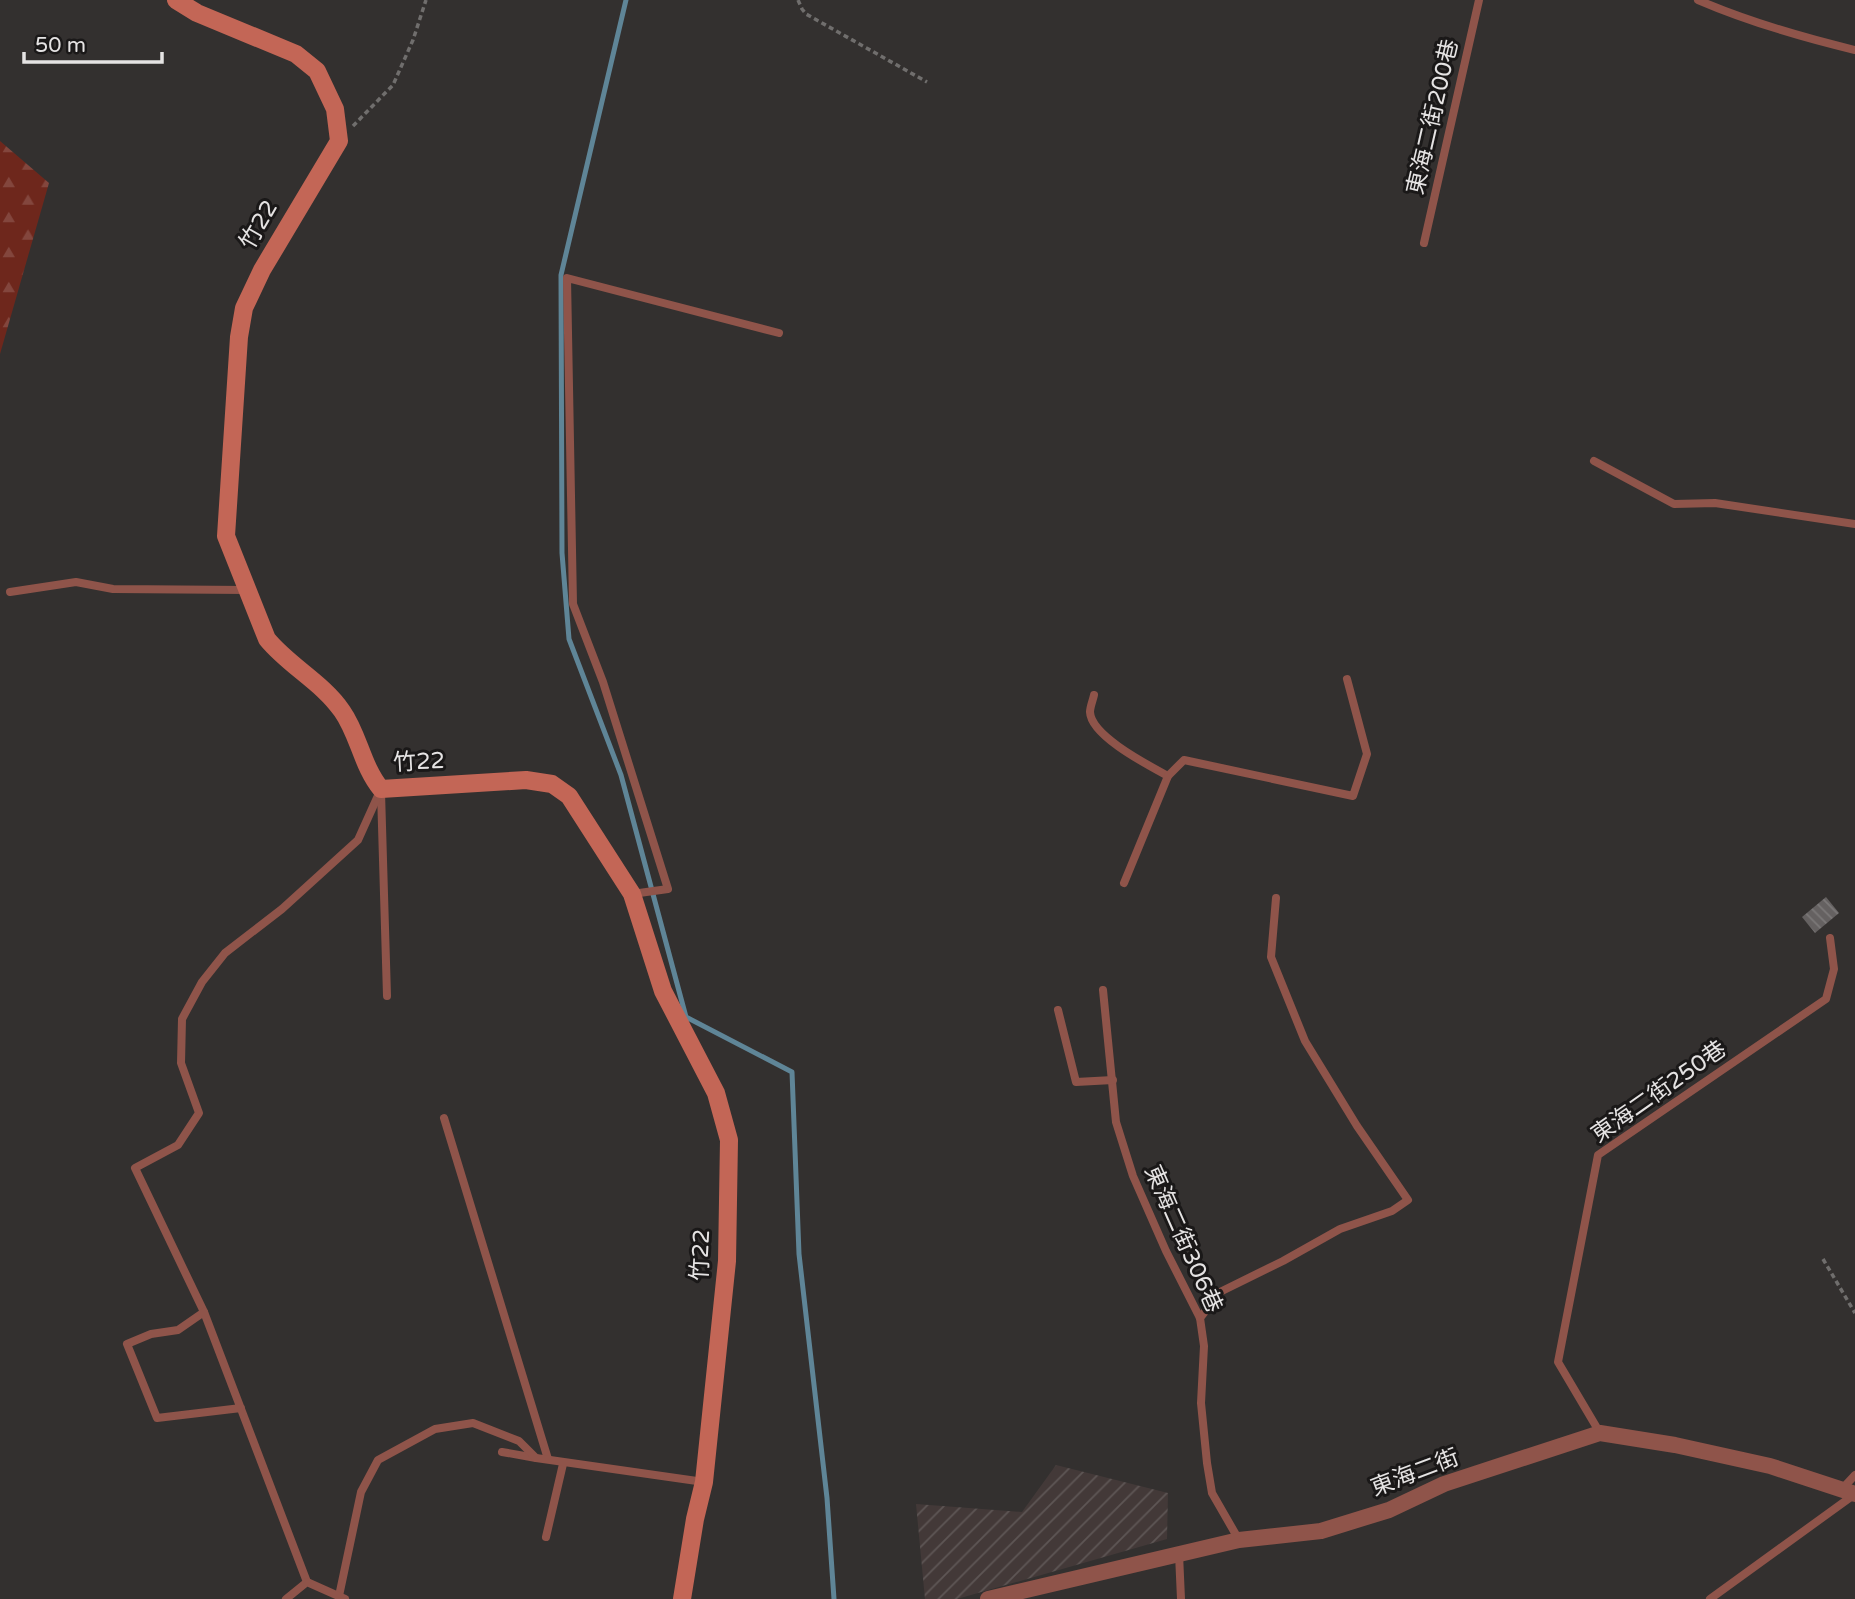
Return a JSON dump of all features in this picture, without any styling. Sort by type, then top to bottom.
[{"type":"street","points":[[176,0],[197,13],[296,54],[317,71],[335,108],[339,141]]},
{"type":"street","name":"竹22","points":[[339,141],[262,270],[244,308],[239,337],[226,536],[267,639],[278,653],[330,696],[344,713],[371,776],[381,789],[526,780],[552,784],[569,796],[632,894],[663,991],[716,1093],[729,1140],[727,1261],[704,1482],[682,1599]]},
{"type":"street","name":"東海二街","points":[[988,1599],[1239,1540],[1321,1531],[1389,1510],[1444,1484],[1600,1433],[1675,1445],[1770,1466],[1851,1492]]},
{"type":"lane","name":"東海二街200巷","points":[[1424,243],[1479,0]]},
{"type":"lane","points":[[1698,0],[1737,17],[1799,37],[1855,50]]},
{"type":"lane","points":[[632,894],[668,889],[603,682],[573,604],[567,278],[779,333]]},
{"type":"lane","points":[[1594,461],[1674,504],[1715,503],[1855,524]]},
{"type":"lane","points":[[10,592],[76,582],[113,589],[247,590]]},
{"type":"lane","points":[[1124,883],[1168,775],[1184,760],[1353,796],[1367,754],[1347,679]]},
{"type":"lane","points":[[1094,695],[1090,713],[1095,726],[1124,752],[1168,775]]},
{"type":"lane","points":[[381,789],[387,996]]},
{"type":"lane","points":[[381,789],[358,840],[282,909],[225,953],[201,982],[182,1019],[181,1063],[200,1113],[178,1145],[135,1168],[204,1312],[307,1582],[342,1598],[361,1492],[378,1460],[435,1429],[473,1423],[519,1441],[536,1458]]},
{"type":"lane","points":[[1200,1318],[1220,1292],[1340,1229],[1392,1210],[1408,1200],[1357,1126],[1305,1041],[1271,957],[1276,898]]},
{"type":"lane","name":"東海二街250巷","points":[[1600,1433],[1558,1362],[1598,1155],[1826,999],[1834,969],[1830,938]]},
{"type":"lane","name":"東海二街306巷","points":[[1103,990],[1115,1122],[1133,1176],[1166,1251],[1200,1318],[1204,1346],[1201,1403],[1212,1493],[1239,1540]]},
{"type":"lane","points":[[1058,1010],[1076,1082],[1113,1080]]},
{"type":"lane","points":[[444,1118],[548,1459]]},
{"type":"lane","points":[[204,1312],[178,1330],[151,1334],[127,1344],[157,1418],[241,1408]]},
{"type":"lane","points":[[502,1452],[563,1464],[704,1482]]},
{"type":"lane","points":[[546,1537],[563,1464]]},
{"type":"lane","points":[[1710,1599],[1851,1492],[1855,1475]]},
{"type":"lane","points":[[1180,1554],[1181,1599]]},
{"type":"lane","points":[[286,1599],[307,1582]]},
{"type":"path","points":[[339,141],[393,85],[413,40],[426,0]]},
{"type":"path","points":[[798,0],[806,14],[927,82]]},
{"type":"path","points":[[1824,1259],[1855,1313]]},
{"type":"shaded area","points":[[1056,1465],[1168,1493],[1167,1539],[957,1599],[925,1599],[916,1504],[1022,1512]]},
{"type":"green space","points":[[0,141],[49,183],[0,354]]},
{"type":"building","points":[[1826,897],[1839,913],[1815,933],[1802,917]]},
{"type":"waterway","points":[[626,0],[561,275],[562,553],[569,639],[621,775],[686,1017],[792,1072],[799,1254],[827,1498],[834,1599]]}]
